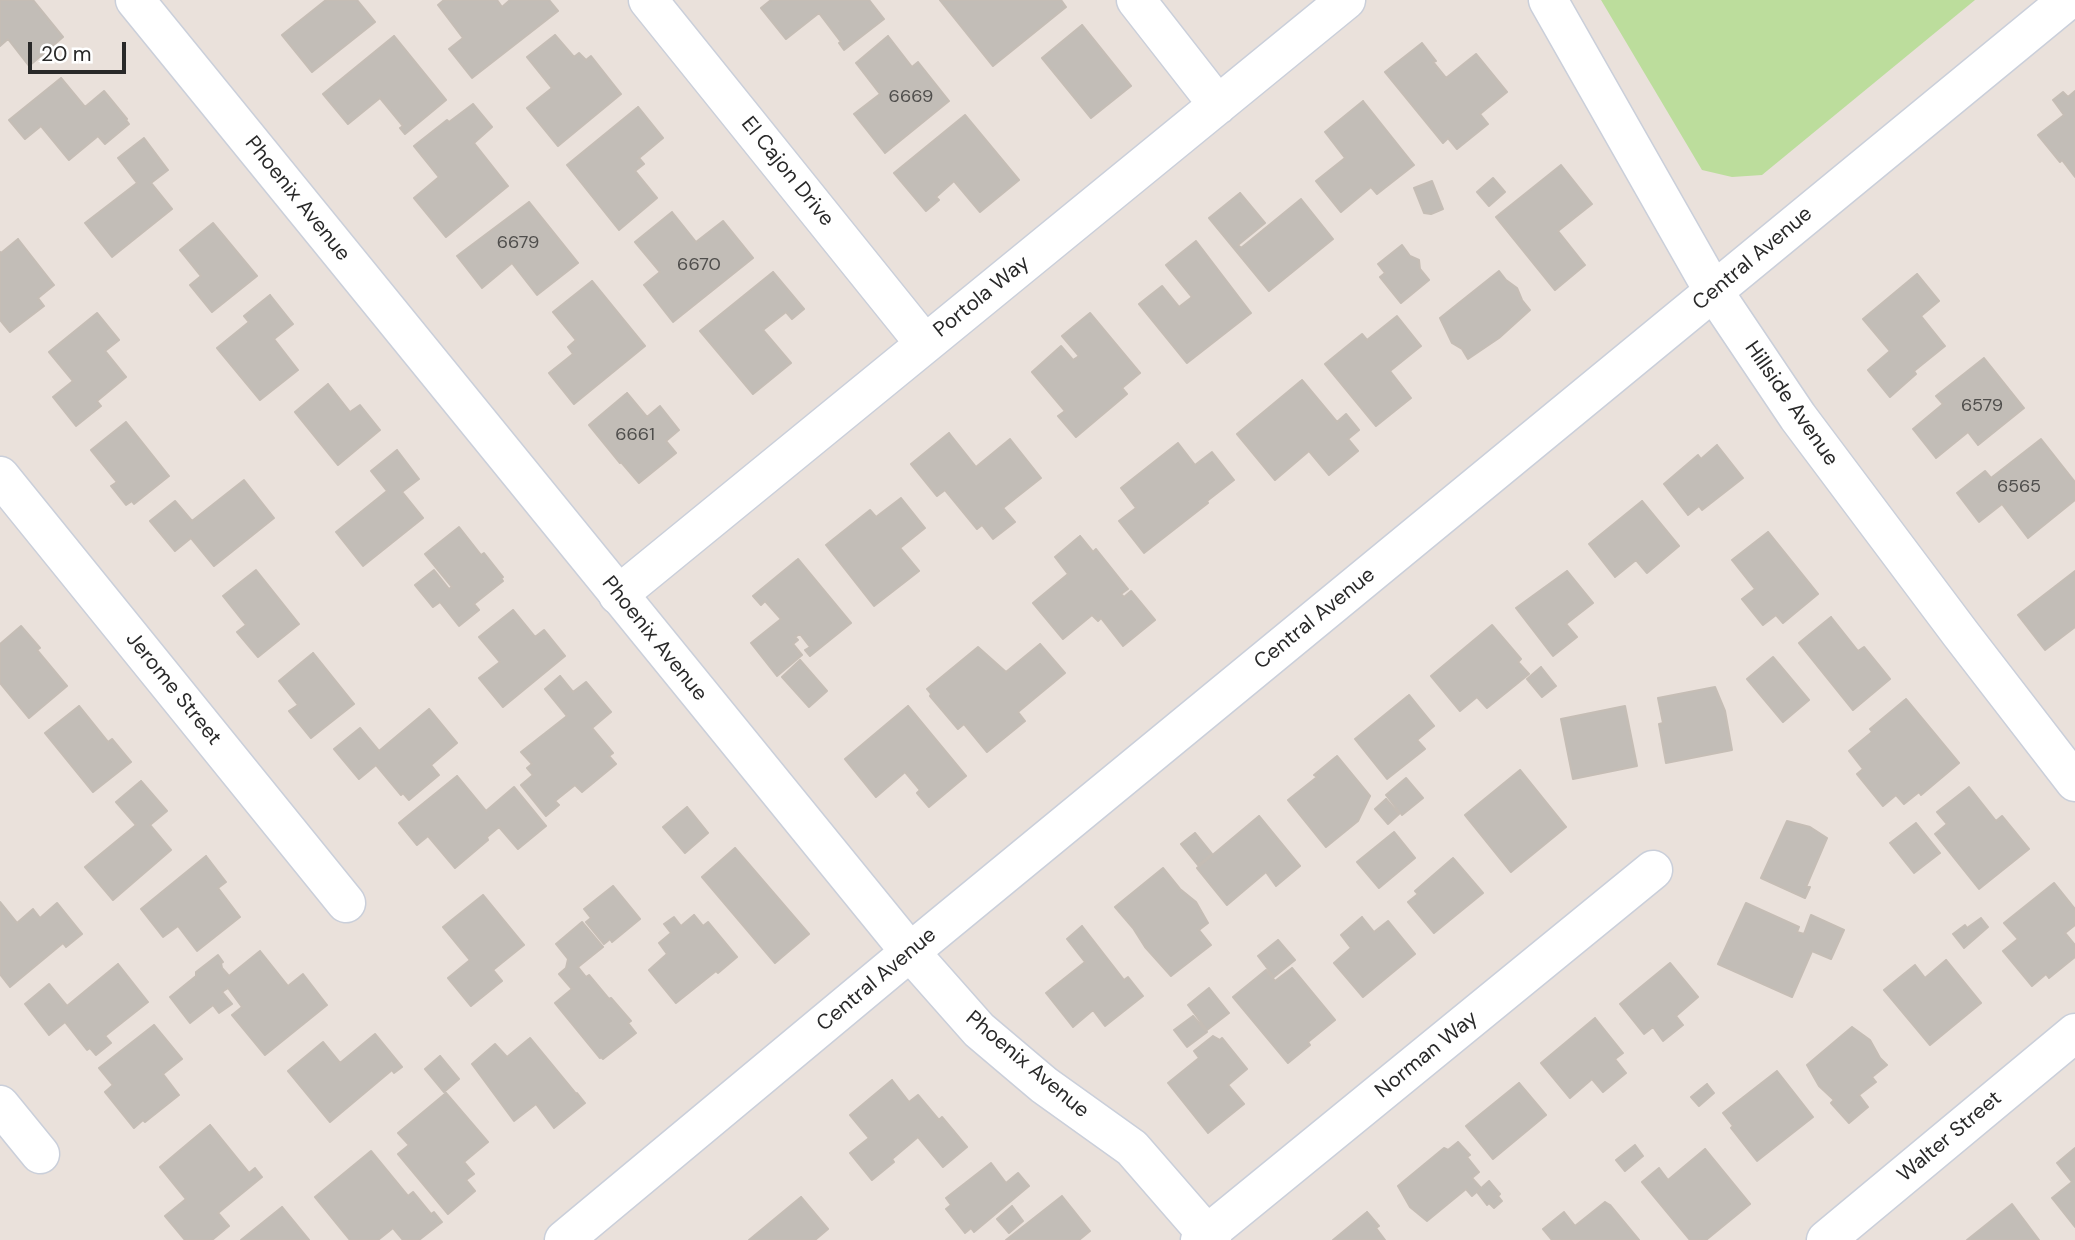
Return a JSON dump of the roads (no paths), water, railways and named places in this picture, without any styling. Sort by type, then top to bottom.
[{"type":"street","name":"Phoenix Avenue","points":[[135,0],[910,952],[979,1030],[1044,1085],[1132,1148],[1207,1238]]},
{"type":"street","name":"El Cajon Drive","points":[[648,0],[925,344]]},
{"type":"street","points":[[1136,0],[1218,105]]},
{"type":"street","name":"Portola Way","points":[[618,595],[1346,0]]},
{"type":"street","name":"Hillside Avenue","points":[[1548,0],[1714,292],[1798,417],[1960,634],[2074,778]]},
{"type":"street","name":"Central Avenue","points":[[564,1240],[910,952],[2068,0]]},
{"type":"street","name":"Jerome Street","points":[[0,476],[346,903]]},
{"type":"street","name":"Norman Way","points":[[1207,1238],[1654,870]]},
{"type":"street","name":"Walter Street","points":[[1826,1240],[2075,1033]]},
{"type":"street","points":[[0,1105],[40,1154]]}]
